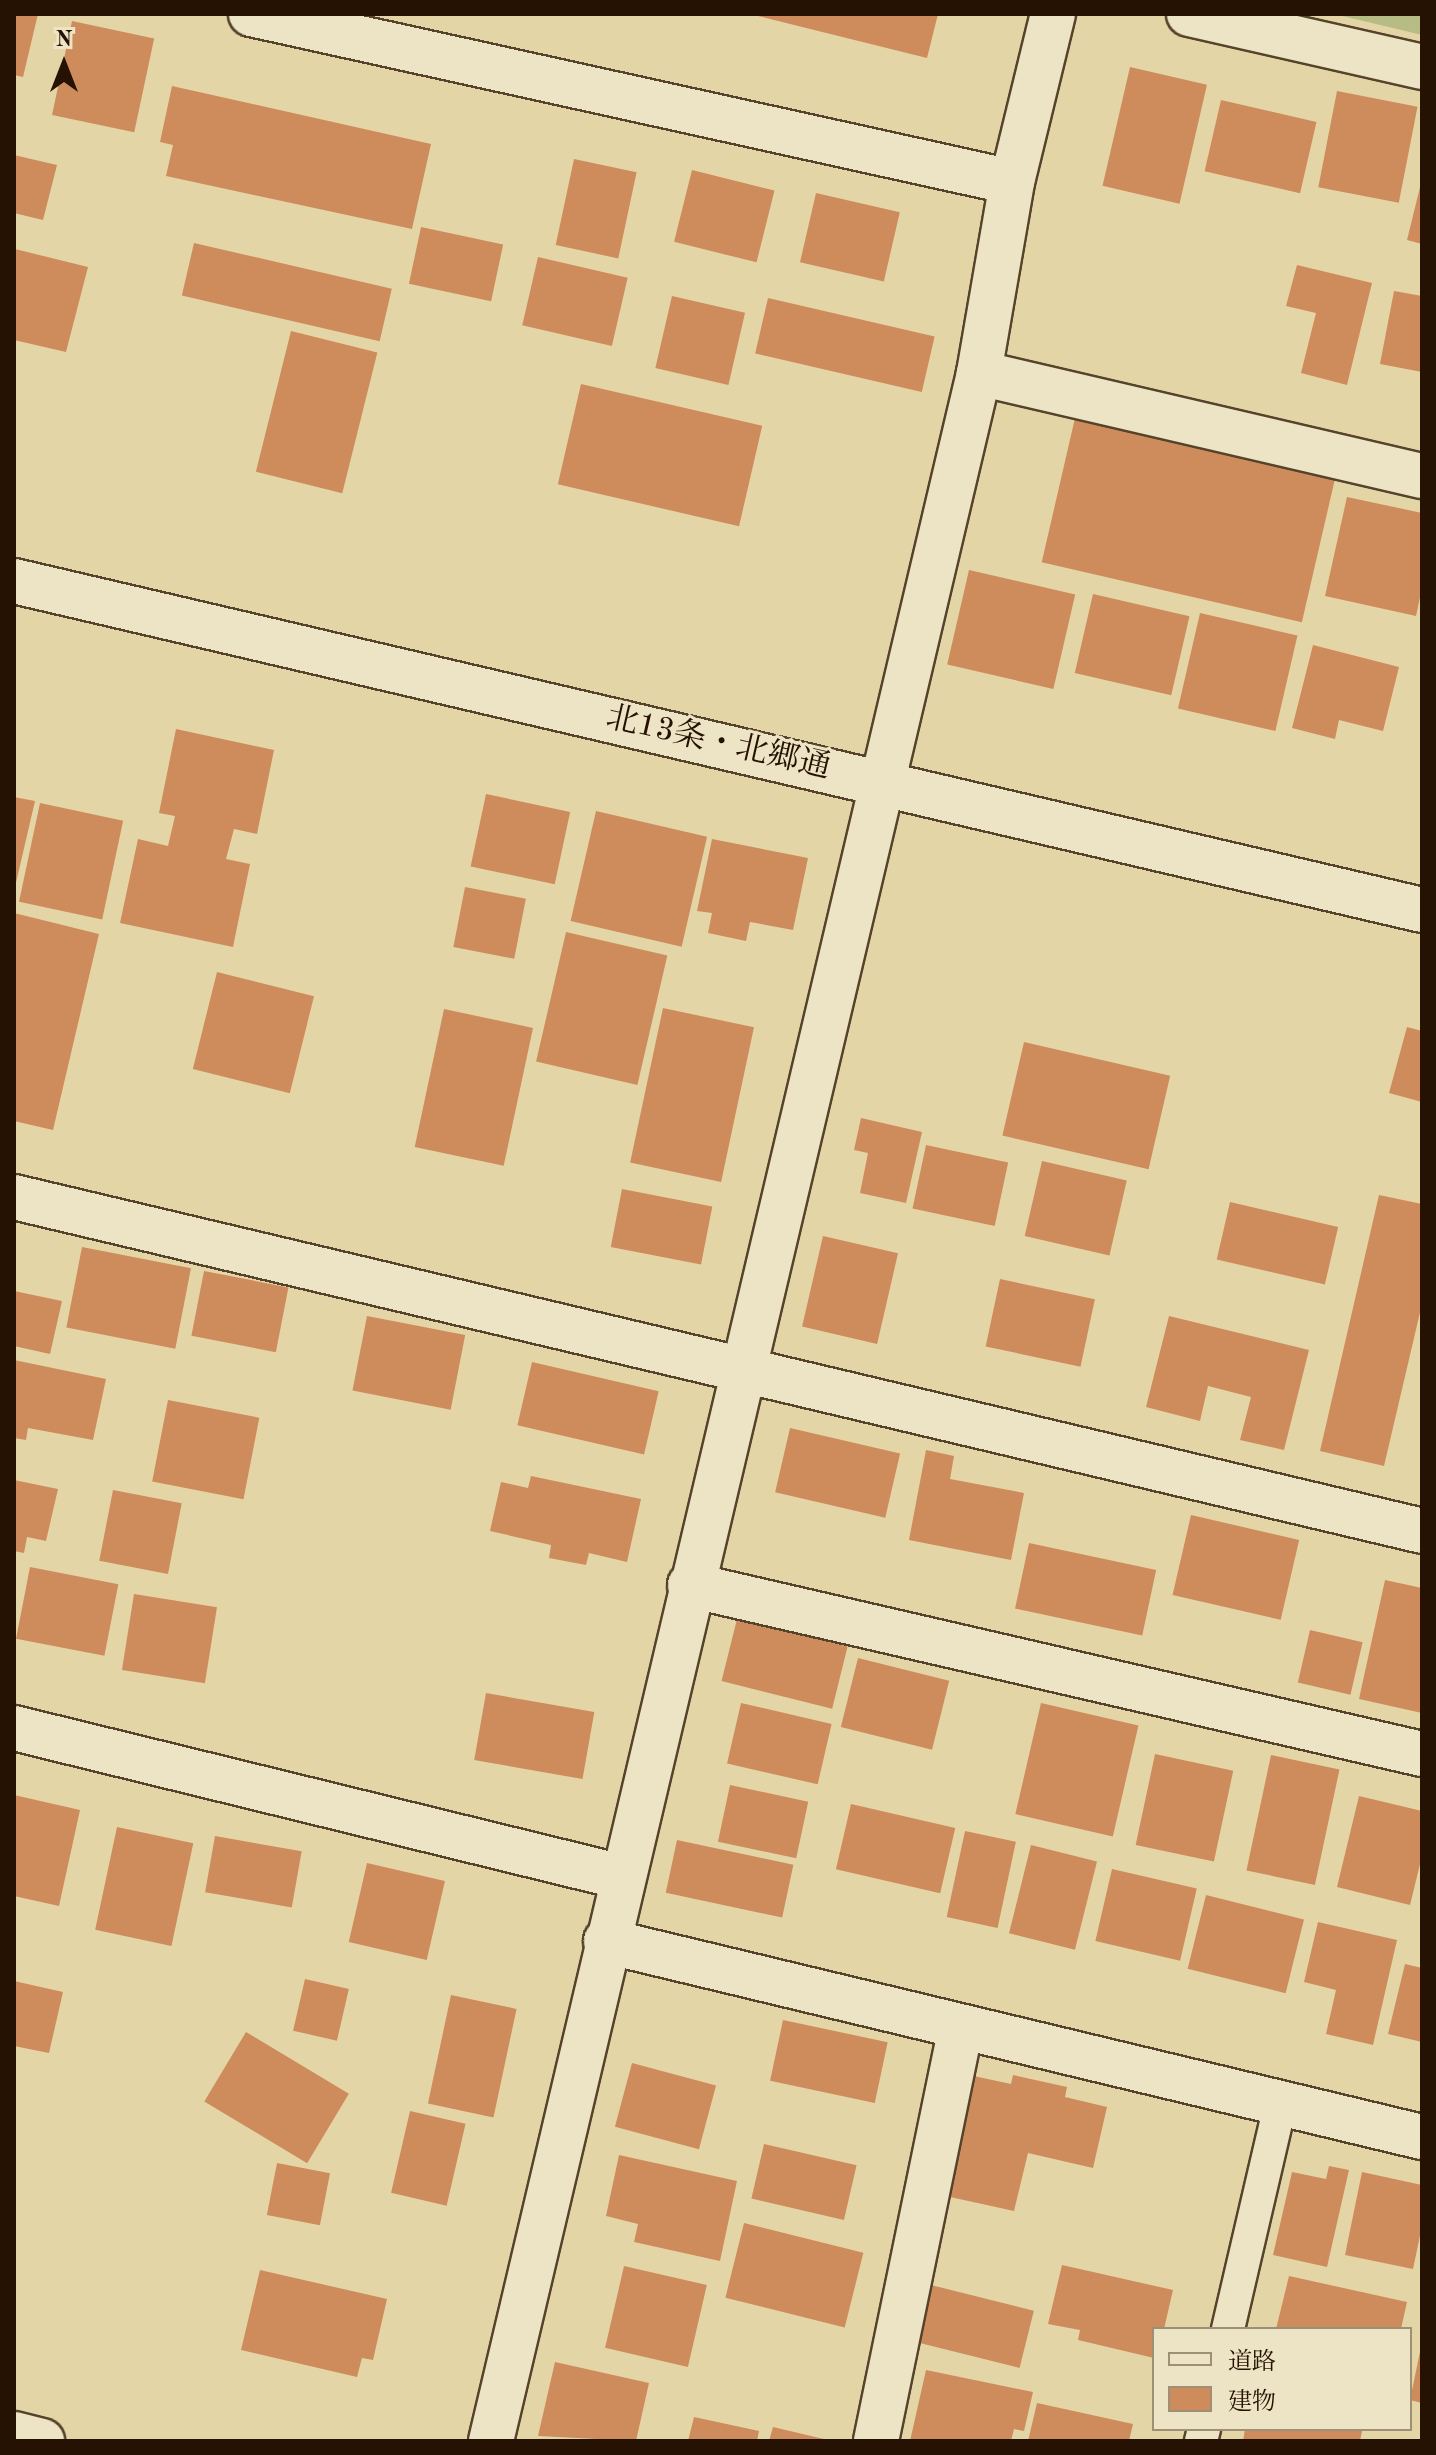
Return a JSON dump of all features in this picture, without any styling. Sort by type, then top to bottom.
[{"type":"street","points":[[251,14],[1012,182]]},
{"type":"street","points":[[491,2441],[690,1585],[979,373],[1012,182],[1053,14]]},
{"type":"street","points":[[1189,14],[1422,67]]},
{"type":"street","points":[[979,373],[1422,476]]},
{"type":"street","name":"北13条・北郷通","points":[[14,581],[1422,910]]},
{"type":"street","points":[[14,1197],[1422,1531]]},
{"type":"street","points":[[690,1585],[1422,1754]]},
{"type":"street","points":[[14,1728],[622,1877]]},
{"type":"street","points":[[606,1941],[1422,2137]]},
{"type":"street","points":[[876,2441],[961,2027]]},
{"type":"street","points":[[14,2434],[42,2441]]},
{"type":"lane","points":[[1228,2327],[1281,2102]]},
{"type":"green space","points":[[1334,14],[1422,14],[1422,35]]},
{"type":"building","points":[[14,14],[38,14],[23,77],[14,75]]},
{"type":"building","points":[[750,14],[938,14],[927,58]]},
{"type":"building","points":[[72,21],[154,38],[134,132],[52,115]]},
{"type":"building","points":[[1130,67],[1207,85],[1180,204],[1103,186]]},
{"type":"building","points":[[172,86],[431,144],[412,229],[166,176],[173,145],[160,142]]},
{"type":"building","points":[[1337,91],[1417,107],[1399,203],[1318,187]]},
{"type":"building","points":[[1221,100],[1316,122],[1300,193],[1205,171]]},
{"type":"building","points":[[14,155],[57,165],[43,220],[14,213]]},
{"type":"building","points":[[574,159],[637,172],[618,258],[556,245]]},
{"type":"building","points":[[692,170],[774,191],[757,262],[674,242]]},
{"type":"building","points":[[1422,179],[1422,244],[1407,240]]},
{"type":"building","points":[[816,193],[900,212],[884,282],[800,262]]},
{"type":"building","points":[[421,227],[503,244],[491,301],[409,284]]},
{"type":"building","points":[[194,243],[392,289],[380,341],[182,296]]},
{"type":"building","points":[[15,249],[88,267],[66,352],[14,340]]},
{"type":"building","points":[[538,257],[628,278],[612,346],[522,325]]},
{"type":"building","points":[[1297,265],[1372,283],[1347,385],[1301,373],[1316,313],[1286,306]]},
{"type":"building","points":[[1394,291],[1422,296],[1422,372],[1380,364]]},
{"type":"building","points":[[672,296],[745,313],[728,385],[655,368]]},
{"type":"building","points":[[768,298],[935,336],[922,392],[755,354]]},
{"type":"building","points":[[291,331],[377,353],[342,493],[256,472]]},
{"type":"building","points":[[581,384],[762,426],[739,526],[558,484]]},
{"type":"building","points":[[1075,418],[1335,478],[1302,622],[1042,562]]},
{"type":"building","points":[[1347,497],[1422,513],[1422,588],[1416,616],[1325,596]]},
{"type":"building","points":[[969,570],[1075,595],[1053,689],[947,665]]},
{"type":"building","points":[[1093,594],[1189,616],[1171,695],[1075,673]]},
{"type":"building","points":[[1200,613],[1297,635],[1275,731],[1178,708]]},
{"type":"building","points":[[1313,645],[1399,667],[1383,731],[1339,720],[1335,739],[1292,728]]},
{"type":"building","points":[[176,729],[274,750],[257,834],[234,829],[226,859],[250,864],[233,947],[120,923],[138,839],[168,846],[175,816],[159,813]]},
{"type":"building","points":[[486,794],[570,812],[555,884],[471,866]]},
{"type":"building","points":[[14,797],[35,801],[15,887],[14,887]]},
{"type":"building","points":[[40,803],[123,821],[102,919],[19,902]]},
{"type":"building","points":[[596,811],[707,837],[682,947],[571,921]]},
{"type":"building","points":[[712,839],[808,858],[793,930],[750,922],[746,941],[708,933],[712,913],[697,911]]},
{"type":"building","points":[[465,887],[526,899],[514,959],[453,947]]},
{"type":"building","points":[[14,913],[99,934],[53,1130],[14,1121]]},
{"type":"building","points":[[566,932],[667,955],[637,1085],[536,1062]]},
{"type":"building","points":[[217,972],[314,996],[290,1093],[193,1069]]},
{"type":"building","points":[[663,1008],[754,1027],[721,1182],[630,1163]]},
{"type":"building","points":[[444,1009],[533,1028],[504,1166],[415,1147]]},
{"type":"building","points":[[1407,1027],[1422,1031],[1422,1102],[1389,1093]]},
{"type":"building","points":[[1024,1042],[1170,1076],[1149,1169],[1002,1136]]},
{"type":"building","points":[[861,1118],[922,1132],[906,1203],[860,1193],[868,1153],[854,1150]]},
{"type":"building","points":[[926,1145],[1008,1162],[995,1226],[912,1209]]},
{"type":"building","points":[[1042,1161],[1127,1181],[1109,1256],[1025,1236]]},
{"type":"building","points":[[622,1189],[712,1207],[701,1264],[611,1247]]},
{"type":"building","points":[[1379,1195],[1422,1204],[1422,1304],[1384,1466],[1320,1451]]},
{"type":"building","points":[[1230,1202],[1338,1227],[1325,1284],[1217,1259]]},
{"type":"building","points":[[823,1236],[898,1253],[877,1344],[802,1327]]},
{"type":"building","points":[[82,1247],[191,1268],[175,1349],[66,1327]]},
{"type":"building","points":[[204,1271],[288,1287],[276,1352],[191,1336]]},
{"type":"building","points":[[1000,1279],[1095,1299],[1081,1367],[986,1346]]},
{"type":"building","points":[[14,1291],[62,1301],[50,1354],[14,1346]]},
{"type":"building","points":[[367,1316],[465,1335],[451,1410],[352,1391]]},
{"type":"building","points":[[1169,1316],[1309,1350],[1284,1450],[1240,1440],[1251,1397],[1208,1386],[1200,1421],[1146,1407]]},
{"type":"building","points":[[14,1360],[106,1379],[93,1440],[28,1428],[26,1440],[14,1438]]},
{"type":"building","points":[[532,1362],[659,1391],[644,1455],[517,1425]]},
{"type":"building","points":[[168,1400],[259,1418],[243,1499],[152,1481]]},
{"type":"building","points":[[790,1428],[900,1453],[885,1518],[775,1492]]},
{"type":"building","points":[[926,1450],[954,1456],[950,1479],[1024,1493],[1011,1560],[909,1540]]},
{"type":"building","points":[[531,1476],[641,1499],[627,1562],[589,1553],[586,1565],[549,1558],[551,1545],[490,1531],[501,1482],[528,1488]]},
{"type":"building","points":[[14,1480],[58,1489],[46,1541],[27,1537],[24,1553],[14,1551]]},
{"type":"building","points":[[113,1490],[182,1503],[168,1574],[99,1561]]},
{"type":"building","points":[[1191,1515],[1299,1540],[1281,1620],[1173,1595]]},
{"type":"building","points":[[1029,1543],[1156,1570],[1142,1636],[1015,1609]]},
{"type":"building","points":[[30,1567],[118,1584],[104,1656],[16,1639]]},
{"type":"building","points":[[1385,1580],[1422,1588],[1422,1713],[1359,1699]]},
{"type":"building","points":[[134,1594],[217,1607],[205,1683],[122,1670]]},
{"type":"building","points":[[737,1619],[848,1647],[832,1709],[722,1681]]},
{"type":"building","points":[[1310,1630],[1363,1642],[1350,1695],[1298,1683]]},
{"type":"building","points":[[858,1658],[949,1681],[932,1750],[841,1727]]},
{"type":"building","points":[[486,1693],[594,1712],[583,1779],[474,1760]]},
{"type":"building","points":[[741,1703],[832,1724],[818,1784],[727,1763]]},
{"type":"building","points":[[1041,1703],[1138,1725],[1113,1837],[1015,1814]]},
{"type":"building","points":[[1155,1754],[1233,1771],[1214,1862],[1136,1845]]},
{"type":"building","points":[[1271,1755],[1339,1770],[1315,1885],[1246,1870]]},
{"type":"building","points":[[730,1785],[808,1802],[796,1858],[718,1842]]},
{"type":"building","points":[[14,1795],[80,1810],[59,1906],[14,1896]]},
{"type":"building","points":[[1359,1796],[1422,1811],[1422,1856],[1410,1905],[1337,1887]]},
{"type":"building","points":[[851,1804],[955,1828],[940,1893],[836,1869]]},
{"type":"building","points":[[117,1827],[193,1843],[171,1946],[95,1930]]},
{"type":"building","points":[[965,1831],[1016,1842],[998,1928],[947,1917]]},
{"type":"building","points":[[215,1836],[302,1851],[292,1907],[205,1892]]},
{"type":"building","points":[[677,1840],[793,1865],[782,1918],[666,1893]]},
{"type":"building","points":[[1031,1845],[1097,1861],[1075,1950],[1009,1933]]},
{"type":"building","points":[[367,1863],[445,1881],[427,1960],[349,1942]]},
{"type":"building","points":[[1112,1869],[1197,1889],[1180,1961],[1095,1941]]},
{"type":"building","points":[[1206,1895],[1304,1919],[1286,1993],[1188,1969]]},
{"type":"building","points":[[1318,1922],[1397,1940],[1373,2045],[1326,2034],[1336,1990],[1304,1982]]},
{"type":"building","points":[[1405,1964],[1422,1968],[1422,2042],[1388,2034]]},
{"type":"building","points":[[305,1979],[349,1989],[337,2041],[293,2031]]},
{"type":"building","points":[[14,1981],[63,1992],[49,2053],[14,2046]]},
{"type":"building","points":[[451,1995],[517,2009],[493,2118],[428,2104]]},
{"type":"building","points":[[783,2020],[888,2042],[875,2103],[770,2081]]},
{"type":"building","points":[[246,2032],[349,2094],[307,2163],[204,2101]]},
{"type":"building","points":[[632,2063],[716,2086],[699,2149],[615,2127]]},
{"type":"building","points":[[969,2075],[1011,2084],[1013,2075],[1067,2087],[1065,2097],[1107,2107],[1093,2168],[1028,2153],[1014,2211],[941,2195]]},
{"type":"building","points":[[410,2111],[466,2124],[447,2206],[391,2193]]},
{"type":"building","points":[[764,2144],[857,2165],[844,2220],[751,2199]]},
{"type":"building","points":[[619,2155],[737,2181],[720,2261],[634,2242],[638,2224],[606,2216]]},
{"type":"building","points":[[277,2163],[330,2173],[320,2225],[267,2215]]},
{"type":"building","points":[[1329,2166],[1349,2170],[1327,2267],[1273,2255],[1292,2172],[1326,2179]]},
{"type":"building","points":[[1362,2172],[1422,2185],[1422,2226],[1413,2269],[1345,2255]]},
{"type":"building","points":[[744,2223],[863,2253],[845,2327],[725,2298]]},
{"type":"building","points":[[1062,2265],[1173,2290],[1164,2327],[1152,2327],[1152,2358],[1078,2340],[1080,2330],[1048,2324]]},
{"type":"building","points":[[624,2266],[707,2285],[688,2367],[605,2348]]},
{"type":"building","points":[[260,2270],[387,2299],[373,2360],[362,2358],[357,2377],[241,2350]]},
{"type":"building","points":[[1289,2276],[1407,2302],[1401,2327],[1276,2327]]},
{"type":"building","points":[[931,2285],[1034,2311],[1020,2368],[917,2342]]},
{"type":"building","points":[[1422,2342],[1422,2403],[1412,2400]]},
{"type":"building","points":[[555,2362],[649,2383],[636,2441],[538,2436]]},
{"type":"building","points":[[926,2370],[1033,2392],[1024,2431],[1014,2429],[1011,2441],[910,2441]]},
{"type":"building","points":[[1037,2403],[1133,2424],[1129,2441],[1028,2441]]},
{"type":"building","points":[[694,2417],[759,2431],[757,2441],[688,2441]]},
{"type":"building","points":[[773,2427],[828,2440],[769,2441]]},
{"type":"building","points":[[1245,2431],[1362,2431],[1360,2441],[1243,2441]]}]
